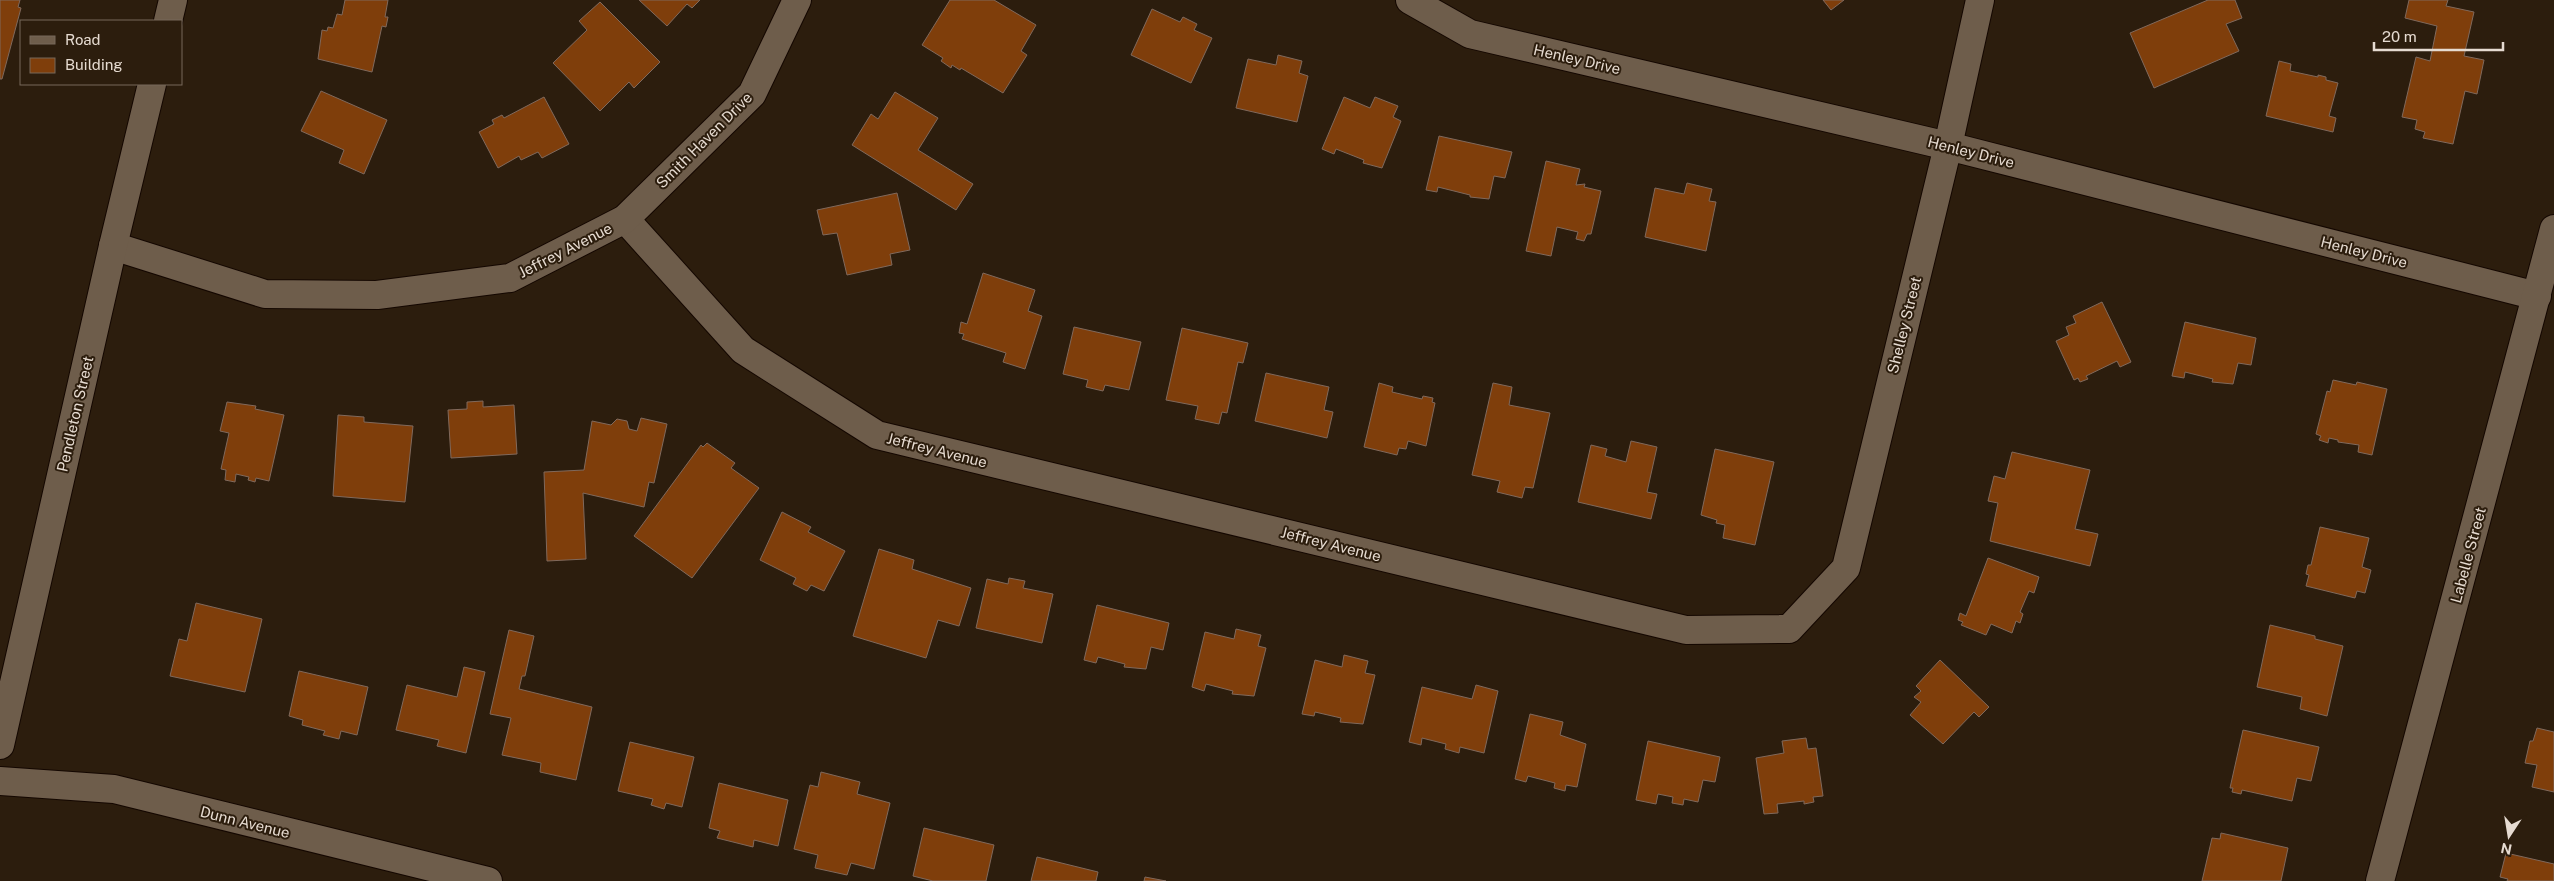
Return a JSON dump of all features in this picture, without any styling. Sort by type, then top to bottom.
[{"type":"street","points":[[168,20],[173,0]]},
{"type":"street","name":"Smith Haven Drive","points":[[625,219],[752,94],[797,0]]},
{"type":"street","name":"Henley Drive","points":[[1410,0],[1470,34],[1948,146],[2537,296]]},
{"type":"street","name":"Shelley Street","points":[[1788,629],[1846,568],[1948,146],[1980,0]]},
{"type":"street","name":"Pendleton Street","points":[[0,745],[113,246],[152,85]]},
{"type":"street","name":"Jeffrey Avenue","points":[[113,246],[264,294],[377,295],[510,278],[625,219],[743,350],[877,435],[1686,630],[1788,629]]},
{"type":"street","name":"Labelle Street","points":[[2380,881],[2554,229]]},
{"type":"street","name":"Dunn Avenue","points":[[0,781],[114,789],[488,881]]},
{"type":"building","points":[[0,0],[20,0],[18,7],[21,8],[2,79],[0,79]]},
{"type":"building","points":[[345,0],[388,0],[385,17],[388,17],[386,27],[382,26],[372,72],[318,59],[322,30],[327,31],[328,27],[333,28],[337,14],[342,15]]},
{"type":"building","points":[[639,0],[700,0],[692,8],[687,4],[667,26]]},
{"type":"building","points":[[950,0],[994,0],[1036,25],[1021,51],[1027,55],[1003,93],[961,68],[960,70],[952,65],[951,68],[941,61],[943,58],[922,45]]},
{"type":"building","points":[[1823,0],[1844,0],[1831,10]]},
{"type":"building","points":[[2208,0],[2235,0],[2242,18],[2226,24],[2239,51],[2154,88],[2130,33]]},
{"type":"building","points":[[2409,0],[2448,0],[2446,6],[2474,12],[2464,56],[2484,60],[2477,94],[2465,91],[2453,144],[2423,138],[2425,132],[2415,129],[2417,120],[2402,117],[2416,57],[2430,61],[2437,26],[2405,18]]},
{"type":"building","points":[[600,2],[660,62],[634,88],[629,82],[600,111],[553,63],[587,30],[579,21]]},
{"type":"building","points":[[1152,9],[1180,22],[1183,17],[1197,24],[1194,30],[1212,38],[1191,83],[1131,55]]},
{"type":"building","points":[[1278,55],[1302,61],[1299,73],[1308,76],[1297,122],[1236,108],[1248,59],[1276,65]]},
{"type":"building","points":[[2279,61],[2291,64],[2290,71],[2326,77],[2326,80],[2338,83],[2329,116],[2336,118],[2333,132],[2266,116]]},
{"type":"building","points":[[321,91],[387,120],[364,174],[339,163],[344,150],[301,131]]},
{"type":"building","points":[[895,92],[938,118],[918,150],[973,184],[956,210],[852,145],[871,114],[878,119]]},
{"type":"building","points":[[544,97],[569,144],[542,158],[538,152],[521,160],[519,156],[498,168],[479,132],[494,124],[492,120],[502,115],[504,118]]},
{"type":"building","points":[[1344,97],[1370,108],[1375,97],[1398,106],[1393,117],[1401,121],[1382,168],[1363,163],[1364,160],[1336,149],[1334,154],[1322,149]]},
{"type":"building","points":[[1439,136],[1512,152],[1505,178],[1494,176],[1489,199],[1470,197],[1470,195],[1438,187],[1437,192],[1426,190]]},
{"type":"building","points":[[1546,161],[1580,169],[1576,185],[1585,184],[1584,187],[1601,191],[1591,234],[1587,234],[1584,241],[1576,239],[1578,232],[1557,227],[1551,256],[1526,251]]},
{"type":"building","points":[[1687,183],[1712,189],[1709,201],[1716,202],[1706,251],[1645,237],[1655,188],[1684,194]]},
{"type":"building","points":[[897,193],[910,250],[890,254],[892,265],[847,275],[837,233],[823,235],[817,210]]},
{"type":"building","points":[[983,273],[1035,290],[1028,311],[1042,316],[1025,369],[1003,362],[1006,353],[962,339],[964,334],[959,333],[961,322],[967,324]]},
{"type":"building","points":[[2102,302],[2131,362],[2120,367],[2117,361],[2086,376],[2088,379],[2080,382],[2078,378],[2074,380],[2056,341],[2069,335],[2066,327],[2076,323],[2073,316]]},
{"type":"building","points":[[2185,322],[2256,338],[2251,365],[2238,363],[2233,384],[2212,382],[2213,379],[2185,372],[2184,378],[2172,376]]},
{"type":"building","points":[[1074,327],[1141,342],[1129,390],[1105,385],[1103,391],[1086,387],[1088,380],[1063,374]]},
{"type":"building","points":[[1182,328],[1248,343],[1243,363],[1238,362],[1227,413],[1222,412],[1219,424],[1195,419],[1198,406],[1166,400]]},
{"type":"building","points":[[1266,373],[1329,387],[1324,410],[1333,412],[1327,438],[1255,421]]},
{"type":"building","points":[[2333,380],[2356,385],[2357,382],[2387,389],[2372,455],[2358,452],[2359,445],[2338,442],[2338,440],[2329,438],[2328,443],[2319,440],[2321,436],[2316,434],[2327,391],[2330,392]]},
{"type":"building","points":[[1379,383],[1393,387],[1392,392],[1422,399],[1423,396],[1433,398],[1432,402],[1435,403],[1426,446],[1408,441],[1406,449],[1399,448],[1397,455],[1364,447]]},
{"type":"building","points":[[1493,383],[1512,387],[1509,405],[1550,413],[1533,488],[1525,487],[1522,498],[1497,492],[1500,481],[1472,475]]},
{"type":"building","points":[[483,401],[483,407],[514,405],[517,454],[451,458],[448,410],[467,409],[467,402]]},
{"type":"building","points":[[227,402],[256,406],[255,409],[284,415],[269,481],[256,478],[255,482],[248,480],[249,477],[236,474],[235,482],[225,480],[226,470],[221,469],[229,433],[220,431]]},
{"type":"building","points":[[338,415],[364,417],[364,422],[413,426],[405,502],[333,496]]},
{"type":"building","points":[[641,418],[667,424],[654,483],[649,482],[644,507],[583,493],[586,559],[547,561],[544,472],[584,470],[592,421],[611,425],[617,419],[627,421],[629,429],[637,431]]},
{"type":"building","points":[[1631,441],[1657,447],[1647,492],[1657,494],[1651,519],[1578,502],[1591,445],[1607,449],[1605,456],[1626,462]]},
{"type":"building","points":[[707,443],[735,463],[731,468],[759,488],[692,578],[634,536],[701,445],[703,447]]},
{"type":"building","points":[[1715,449],[1774,462],[1755,545],[1723,538],[1725,525],[1716,523],[1717,520],[1701,515]]},
{"type":"building","points":[[2012,452],[2090,470],[2075,529],[2098,534],[2090,566],[1990,541],[1998,503],[1988,501],[1994,476],[2005,479]]},
{"type":"building","points":[[782,512],[811,527],[808,532],[845,551],[824,591],[811,585],[807,591],[793,584],[796,578],[760,560]]},
{"type":"building","points":[[2320,527],[2369,538],[2362,567],[2371,570],[2365,593],[2357,591],[2355,598],[2306,586],[2309,575],[2306,574],[2308,565],[2311,565]]},
{"type":"building","points":[[879,549],[914,560],[912,569],[971,588],[959,626],[938,620],[926,658],[853,636]]},
{"type":"building","points":[[1988,558],[2039,577],[2034,593],[2029,591],[2020,612],[2023,614],[2020,623],[2016,621],[2012,633],[1991,624],[1986,635],[1961,625],[1963,622],[1958,620],[1960,613],[1966,616]]},
{"type":"building","points":[[1009,578],[1025,581],[1023,588],[1053,594],[1042,643],[976,628],[987,579],[1008,584]]},
{"type":"building","points":[[196,603],[262,619],[245,692],[170,676],[179,639],[187,641]]},
{"type":"building","points":[[1097,605],[1169,623],[1163,650],[1151,647],[1146,669],[1124,667],[1125,664],[1098,657],[1096,663],[1084,660]]},
{"type":"building","points":[[2270,625],[2315,636],[2315,639],[2343,646],[2327,716],[2300,709],[2302,697],[2257,687]]},
{"type":"building","points":[[1236,629],[1261,635],[1258,646],[1266,648],[1254,696],[1232,694],[1233,691],[1206,684],[1204,691],[1192,687],[1205,632],[1234,639]]},
{"type":"building","points":[[509,630],[534,636],[525,676],[522,676],[519,689],[592,707],[576,780],[540,772],[541,763],[502,755],[511,718],[490,714]]},
{"type":"building","points":[[1344,655],[1368,661],[1365,673],[1375,675],[1363,724],[1340,722],[1341,718],[1315,712],[1314,716],[1302,714],[1315,660],[1342,667]]},
{"type":"building","points":[[1940,660],[1989,707],[1979,717],[1974,712],[1943,744],[1910,715],[1921,702],[1914,697],[1921,691],[1916,686]]},
{"type":"building","points":[[464,667],[485,672],[466,753],[437,746],[439,740],[396,730],[407,685],[457,697]]},
{"type":"building","points":[[299,671],[368,687],[357,735],[341,731],[339,739],[323,735],[325,731],[302,725],[303,720],[289,716]]},
{"type":"building","points":[[1476,685],[1498,691],[1484,753],[1460,747],[1459,753],[1445,749],[1446,744],[1422,738],[1421,745],[1409,742],[1422,687],[1472,699]]},
{"type":"building","points":[[1530,714],[1563,722],[1560,735],[1586,744],[1577,787],[1566,785],[1565,791],[1554,788],[1555,783],[1528,776],[1526,782],[1515,779]]},
{"type":"building","points":[[2537,728],[2554,732],[2554,792],[2532,787],[2537,765],[2525,763],[2530,741],[2533,741]]},
{"type":"building","points":[[2243,730],[2319,747],[2311,781],[2297,778],[2292,801],[2242,790],[2241,794],[2232,792],[2233,788],[2230,788]]},
{"type":"building","points":[[1806,738],[1808,749],[1816,748],[1823,796],[1813,797],[1814,802],[1804,804],[1804,801],[1777,804],[1778,813],[1764,814],[1756,758],[1784,753],[1782,741]]},
{"type":"building","points":[[1648,741],[1720,757],[1715,782],[1703,780],[1698,802],[1684,799],[1683,805],[1672,803],[1673,797],[1658,794],[1656,804],[1636,800]]},
{"type":"building","points":[[630,742],[694,757],[682,807],[666,803],[664,809],[651,805],[653,799],[618,791]]},
{"type":"building","points":[[821,772],[860,782],[857,794],[890,803],[874,869],[851,863],[847,875],[815,868],[818,855],[794,849],[810,785],[818,787]]},
{"type":"building","points":[[719,783],[788,800],[778,846],[754,840],[753,847],[717,838],[720,831],[709,828]]},
{"type":"building","points":[[924,828],[994,845],[986,881],[933,881],[913,876]]},
{"type":"building","points":[[2221,833],[2288,848],[2281,881],[2202,881],[2212,838],[2220,839]]},
{"type":"building","points":[[2506,853],[2554,864],[2554,881],[2507,881],[2508,879],[2500,877]]},
{"type":"building","points":[[1037,857],[1098,872],[1096,881],[1031,881]]},
{"type":"building","points":[[1145,877],[1166,881],[1144,881]]}]
